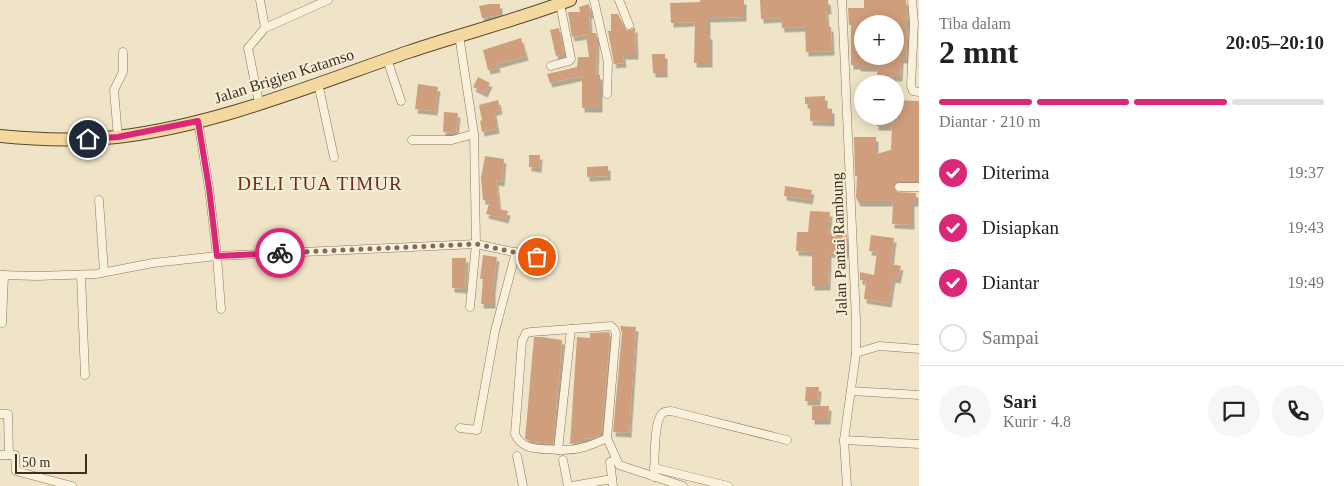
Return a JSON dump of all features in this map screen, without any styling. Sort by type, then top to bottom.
[{"type":"main road","name":"Jalan Brigjen Katamso","points":[[0,136],[37,140],[118,137],[198,121],[318,84],[459,35],[565,2]]},
{"type":"street","points":[[260,0],[265,28]]},
{"type":"street","points":[[594,0],[608,62],[607,94]]},
{"type":"street","points":[[619,0],[629,25]]},
{"type":"street","name":"Jalan Pantai Rambung","points":[[842,0],[856,320],[856,353],[844,440],[847,486]]},
{"type":"street","points":[[912,0],[914,23],[911,86],[913,91],[919,92]]},
{"type":"street","points":[[259,103],[248,48],[265,28],[323,1]]},
{"type":"street","points":[[552,66],[572,59],[565,2]]},
{"type":"street","points":[[459,35],[474,134],[476,244],[470,306]]},
{"type":"street","points":[[118,137],[114,90],[123,72],[124,52]]},
{"type":"street","points":[[387,60],[400,102]]},
{"type":"street","points":[[318,84],[334,157]]},
{"type":"street","points":[[198,121],[209,188],[221,309]]},
{"type":"street","points":[[412,140],[452,140],[474,134]]},
{"type":"street","points":[[899,187],[919,187]]},
{"type":"street","points":[[99,200],[104,272]]},
{"type":"street","points":[[2,323],[2,275],[37,276],[104,272],[152,263],[217,256],[476,244],[537,257]]},
{"type":"street","points":[[460,428],[477,430],[495,331],[516,252]]},
{"type":"street","points":[[81,274],[85,375]]},
{"type":"street","points":[[608,439],[575,450],[525,447],[518,441],[515,434],[520,352],[526,333],[611,326],[616,333],[608,439],[616,459],[622,467],[683,486]]},
{"type":"street","points":[[558,450],[570,329]]},
{"type":"street","points":[[856,353],[879,346],[919,349]]},
{"type":"street","points":[[851,391],[919,395]]},
{"type":"street","points":[[654,477],[656,423],[661,414],[665,412],[671,411],[787,440]]},
{"type":"street","points":[[0,414],[8,414],[9,455]]},
{"type":"street","points":[[844,440],[919,444]]},
{"type":"street","points":[[0,455],[15,455],[16,471],[72,486]]},
{"type":"street","points":[[517,456],[523,486]]},
{"type":"street","points":[[572,486],[612,482],[610,462],[616,459]]},
{"type":"street","points":[[562,460],[568,486]]},
{"type":"street","points":[[654,468],[728,486]]},
{"type":"building","points":[[700,0],[744,0],[744,17],[708,18],[710,63],[694,63],[695,22],[671,23],[670,3],[700,2]]},
{"type":"building","points":[[760,0],[828,0],[829,10],[826,10],[827,27],[831,27],[832,51],[806,52],[805,27],[782,28],[781,18],[761,19]]},
{"type":"building","points":[[864,0],[906,0],[908,23],[906,59],[904,59],[904,15],[854,15],[854,65],[851,65],[851,25],[849,25],[848,8],[864,8]]},
{"type":"building","points":[[500,4],[500,15],[482,18],[479,6]]},
{"type":"building","points":[[589,4],[591,14],[589,14],[590,33],[596,33],[597,38],[596,75],[600,75],[600,108],[582,108],[582,76],[550,83],[547,74],[577,67],[578,57],[589,57],[586,35],[572,37],[568,12],[580,12],[579,7]]},
{"type":"building","points":[[611,14],[618,14],[626,30],[631,30],[635,27],[636,55],[623,55],[624,63],[614,64],[608,31],[611,31]]},
{"type":"building","points":[[559,28],[564,54],[556,56],[550,30]]},
{"type":"building","points":[[521,38],[526,56],[497,64],[498,68],[488,70],[483,50]]},
{"type":"building","points":[[652,54],[665,54],[665,73],[653,73]]},
{"type":"building","points":[[858,65],[901,65],[900,75],[877,75],[878,67],[858,67]]},
{"type":"building","points":[[478,77],[490,83],[485,93],[473,87]]},
{"type":"building","points":[[418,84],[438,87],[435,111],[415,109]]},
{"type":"building","points":[[825,96],[825,108],[832,109],[832,122],[810,121],[810,104],[805,104],[805,97]]},
{"type":"building","points":[[498,100],[500,110],[494,111],[497,129],[482,132],[479,105]]},
{"type":"building","points":[[904,100],[919,101],[919,181],[899,181],[893,187],[897,192],[916,193],[916,202],[912,202],[912,225],[892,224],[893,202],[858,202],[856,197],[857,176],[855,176],[854,137],[876,137],[876,154],[891,150],[892,126],[876,126],[904,125]]},
{"type":"building","points":[[444,112],[458,113],[456,133],[443,132]]},
{"type":"building","points":[[529,155],[540,155],[539,168],[529,167]]},
{"type":"building","points":[[485,156],[504,159],[502,182],[496,181],[499,209],[508,211],[506,219],[486,214],[490,200],[483,200],[481,178]]},
{"type":"building","points":[[608,166],[608,176],[587,177],[587,167]]},
{"type":"building","points":[[785,186],[812,190],[810,200],[784,196]]},
{"type":"building","points":[[810,211],[830,212],[828,233],[847,234],[846,254],[829,253],[828,286],[812,286],[812,252],[796,251],[797,232],[808,232]]},
{"type":"building","points":[[871,235],[894,238],[891,264],[901,266],[898,279],[893,278],[889,303],[864,299],[866,281],[860,280],[860,272],[874,275],[877,252],[869,251]]},
{"type":"building","points":[[483,255],[497,257],[493,304],[481,304],[483,279],[480,279]]},
{"type":"building","points":[[452,258],[466,258],[465,289],[452,288]]},
{"type":"building","points":[[620,326],[636,327],[629,433],[613,432],[622,333]]},
{"type":"building","points":[[609,332],[602,431],[600,431],[600,435],[593,438],[582,439],[582,442],[570,444],[577,337],[590,338],[590,333]]},
{"type":"building","points":[[534,337],[562,340],[553,444],[525,439]]},
{"type":"building","points":[[806,387],[819,387],[818,401],[805,401]]},
{"type":"building","points":[[812,406],[829,406],[828,420],[812,420]]},
{"type":"way so far","points":[[280,253],[476,244],[537,257]]},
{"type":"district","name":"DELI TUA TIMUR","points":[[320,183]]},
{"type":"route","points":[[88,139],[118,137],[198,121],[209,188],[217,256],[280,253]]}]
